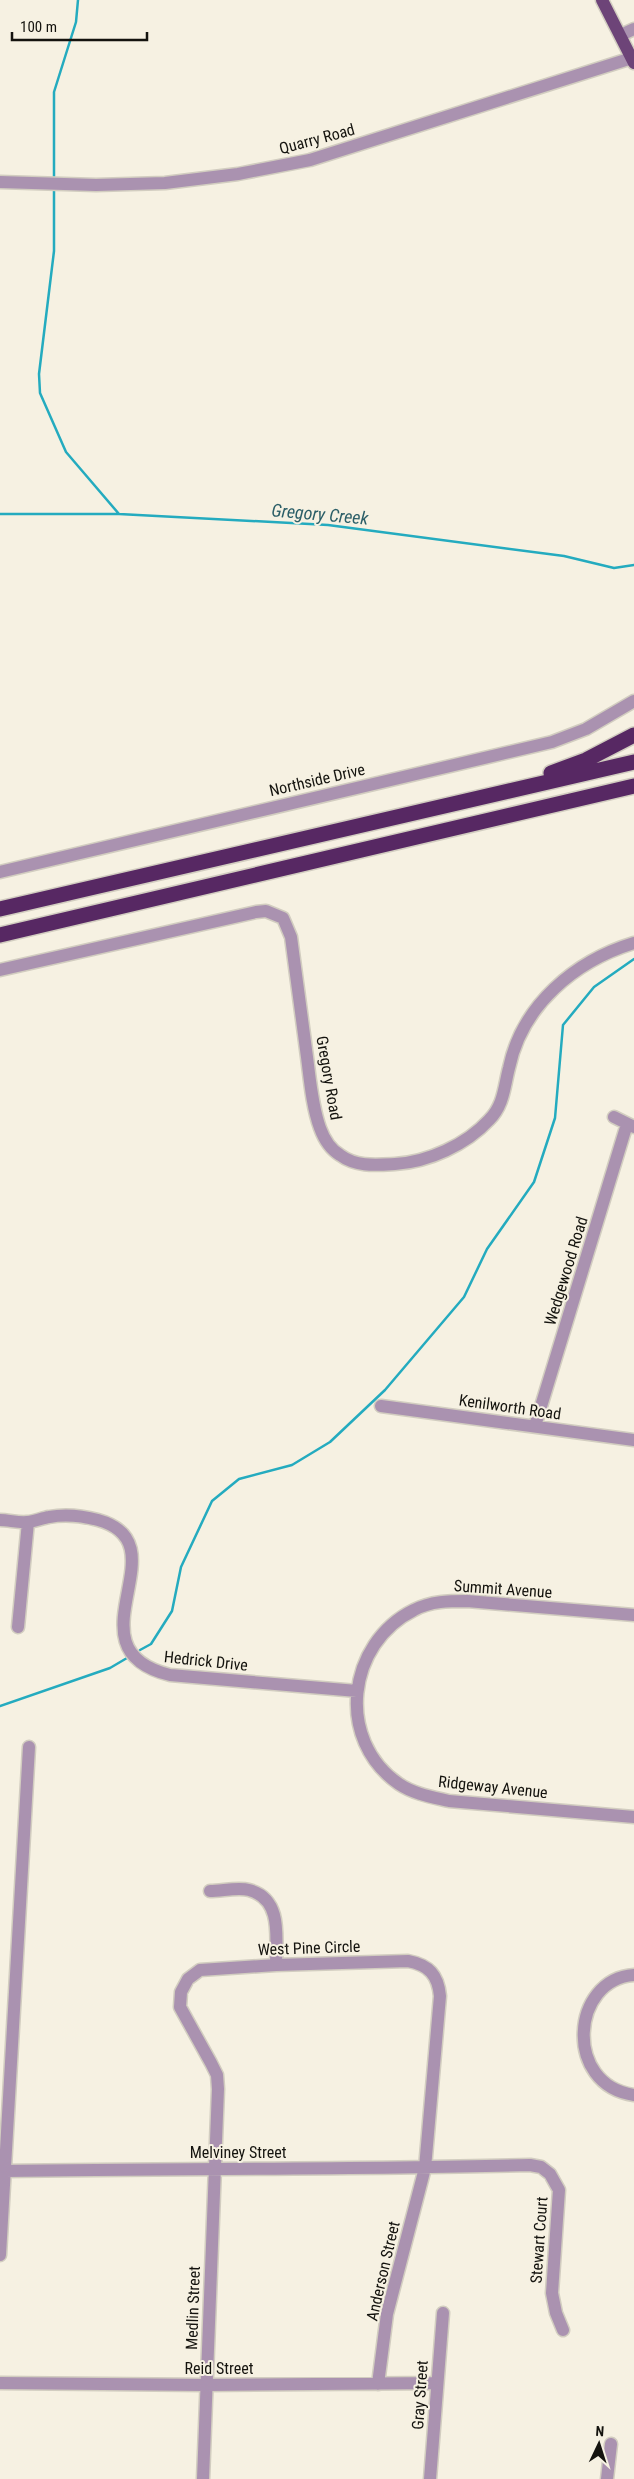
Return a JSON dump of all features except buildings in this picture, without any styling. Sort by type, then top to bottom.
[{"type":"highway","points":[[444,806],[524,783],[586,760],[634,735]]},
{"type":"highway","points":[[0,909],[634,762]]},
{"type":"highway","points":[[0,935],[634,786]]},
{"type":"main road","points":[[602,0],[633,61]]},
{"type":"street","points":[[621,36],[634,28]]},
{"type":"street","name":"Quarry Road","points":[[0,182],[91,185],[165,183],[246,173],[310,160],[633,61]]},
{"type":"street","name":"Northside Drive","points":[[0,872],[552,742],[586,729],[634,701]]},
{"type":"street","name":"Gregory Road","points":[[0,970],[256,912],[266,912],[283,918],[291,937],[311,1088],[320,1127],[327,1143],[339,1155],[355,1163],[372,1165],[404,1163],[436,1155],[464,1140],[490,1120],[503,1095],[508,1068],[519,1037],[535,1010],[556,985],[581,966],[610,951],[634,944]]},
{"type":"street","points":[[614,1117],[631,1126]]},
{"type":"street","name":"Wedgewood Road","points":[[535,1426],[631,1126]]},
{"type":"street","name":"Kenilworth Road","points":[[381,1406],[634,1440]]},
{"type":"street","name":"Hedrick Drive","points":[[0,1520],[28,1522],[51,1516],[75,1516],[99,1520],[121,1529],[130,1542],[133,1558],[123,1616],[123,1632],[129,1648],[139,1662],[154,1671],[170,1675],[357,1691]]},
{"type":"street","points":[[18,1627],[28,1522]]},
{"type":"street","name":"Summit Avenue","points":[[357,1691],[363,1665],[381,1636],[393,1623],[415,1609],[440,1601],[467,1600],[634,1615]]},
{"type":"street","name":"Ridgeway Avenue","points":[[357,1691],[357,1717],[365,1743],[379,1766],[399,1784],[423,1796],[449,1801],[634,1818]]},
{"type":"street","points":[[0,2254],[2,2184],[5,2171],[29,1747]]},
{"type":"street","points":[[210,1891],[245,1889],[262,1896],[275,1913],[276,1965]]},
{"type":"street","name":"West Pine Circle","points":[[215,2168],[217,2075],[180,2007],[180,1992],[188,1979],[200,1970],[276,1965],[408,1961],[421,1964],[432,1972],[439,1983],[440,1996],[425,2168]]},
{"type":"street","points":[[634,1975],[612,1982],[598,1993],[589,2008],[584,2037],[586,2058],[595,2076],[611,2088],[634,2095]]},
{"type":"street","name":"Stewart Court","points":[[471,2167],[530,2165],[541,2167],[550,2174],[555,2182],[559,2190],[560,2204],[552,2272],[552,2293],[556,2313],[563,2330]]},
{"type":"street","name":"Melviney Street","points":[[5,2171],[471,2167]]},
{"type":"street","name":"Medlin Street","points":[[203,2479],[215,2168]]},
{"type":"street","name":"Anderson Street","points":[[378,2384],[387,2314],[425,2168]]},
{"type":"street","name":"Gray Street","points":[[430,2479],[443,2312]]},
{"type":"street","name":"Reid Street","points":[[0,2383],[206,2385],[437,2383]]},
{"type":"street","points":[[607,2479],[610,2444]]},
{"type":"waterway","points":[[54,180],[54,92],[76,22],[78,0]]},
{"type":"waterway","points":[[54,188],[54,251],[39,374],[40,393],[66,452],[119,514]]},
{"type":"waterway","name":"Gregory Creek","points":[[0,514],[119,514],[328,525],[564,556],[614,568],[634,565]]},
{"type":"waterway","points":[[140,1650],[151,1644],[172,1611],[181,1567],[212,1501],[239,1479],[292,1465],[330,1442],[385,1390],[464,1297],[487,1249],[534,1182],[555,1118],[563,1025],[594,987],[634,959]]},
{"type":"waterway","points":[[0,1706],[110,1668],[127,1658]]}]
